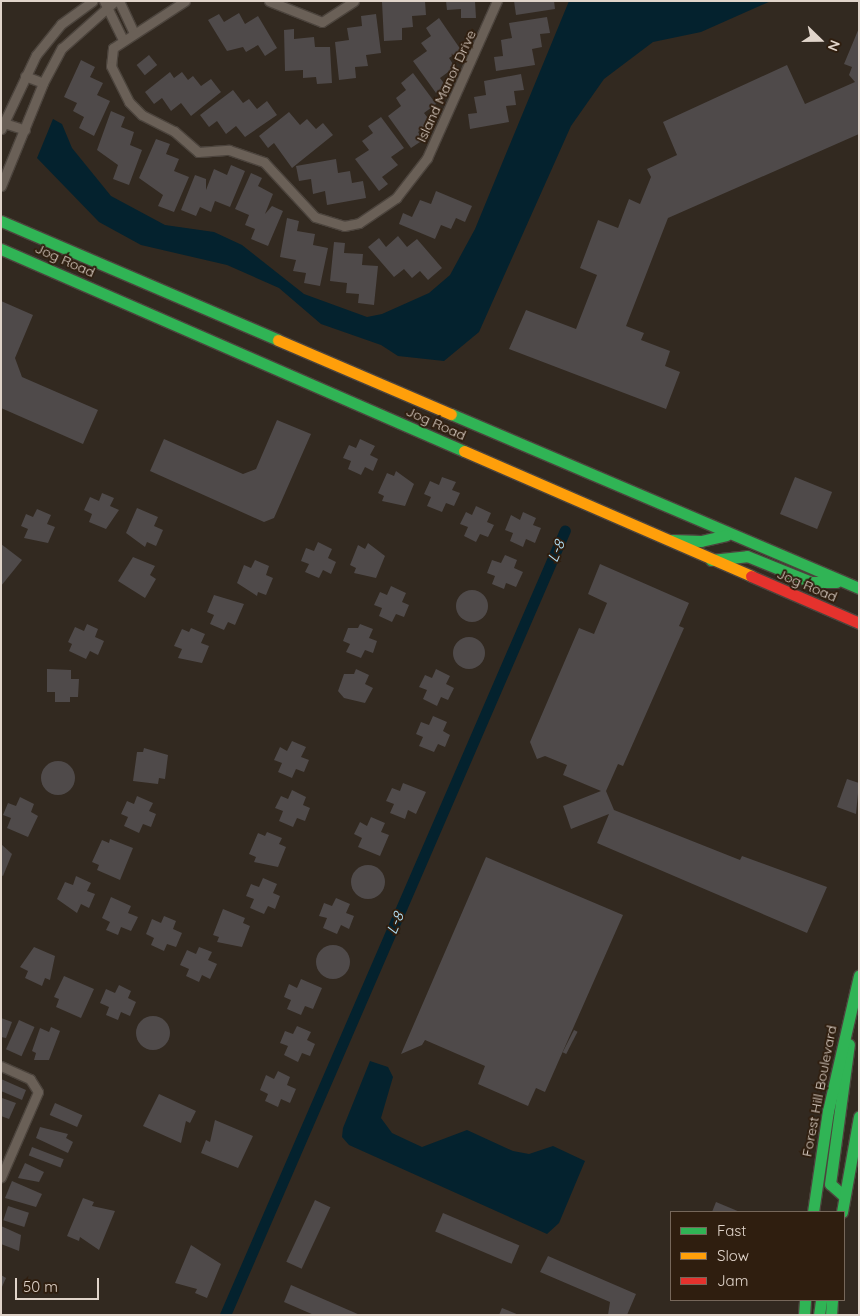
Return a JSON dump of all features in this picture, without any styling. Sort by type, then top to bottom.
[{"type":"main road","name":"Jog Road","points":[[1,221],[726,534],[859,588]]},
{"type":"main road","name":"Jog Road","points":[[1,249],[859,623]]},
{"type":"main road","points":[[665,540],[701,541],[726,534]]},
{"type":"main road","points":[[711,560],[747,556],[811,582],[844,582]]},
{"type":"main road","name":"Forest Hill Boulevard","points":[[813,1211],[859,976]]},
{"type":"main road","points":[[844,1196],[830,1184],[853,1001]]},
{"type":"main road","points":[[842,1211],[859,1116]]},
{"type":"main road","points":[[814,1200],[819,1211]]},
{"type":"main road","points":[[804,1315],[805,1301]]},
{"type":"main road","points":[[819,1315],[821,1301]]},
{"type":"main road","points":[[831,1315],[832,1301]]},
{"type":"street","points":[[25,130],[2,126],[25,76],[61,24],[93,1]]},
{"type":"street","points":[[1,186],[43,83],[72,35],[105,5],[117,1],[134,33]]},
{"type":"street","points":[[105,5],[122,40],[185,1]]},
{"type":"street","points":[[269,1],[322,22],[354,1]]},
{"type":"street","name":"Island Manor Drive","points":[[122,40],[113,48],[111,66],[142,115],[174,131],[198,152],[229,150],[264,162],[315,217],[344,226],[359,223],[396,198],[427,158],[497,1]]},
{"type":"street","points":[[25,76],[43,83]]},
{"type":"street","points":[[1,1066],[30,1079],[38,1092],[1,1177]]},
{"type":"water","points":[[569,1],[771,1],[701,32],[653,42],[604,79],[571,126],[479,332],[444,361],[398,356],[381,345],[321,324],[279,288],[227,265],[141,245],[99,222],[37,158],[53,119],[62,124],[72,148],[111,196],[165,225],[214,232],[242,245],[304,294],[367,317],[382,314],[429,293],[450,275],[475,229]]},
{"type":"water","points":[[370,1061],[388,1067],[393,1077],[381,1118],[392,1133],[409,1141],[422,1147],[467,1130],[513,1151],[529,1154],[553,1146],[585,1161],[559,1223],[547,1234],[349,1145],[342,1137],[343,1128]]},
{"type":"building","points":[[425,1],[426,15],[412,16],[413,27],[402,28],[402,40],[384,41],[382,2]]},
{"type":"building","points":[[446,1],[475,1],[476,18],[461,18],[461,9],[447,10]]},
{"type":"building","points":[[514,1],[554,1],[555,9],[516,15]]},
{"type":"building","points":[[239,13],[245,24],[258,16],[277,48],[265,56],[258,45],[246,52],[243,47],[227,51],[208,20],[219,14],[224,22]]},
{"type":"building","points":[[376,14],[381,53],[366,55],[368,66],[355,67],[356,78],[339,80],[335,42],[349,40],[347,28],[362,26],[361,16]]},
{"type":"building","points":[[547,17],[550,33],[540,34],[542,47],[532,49],[535,65],[496,71],[494,57],[503,56],[501,40],[512,38],[509,23]]},
{"type":"building","points":[[439,18],[461,50],[449,58],[455,67],[440,78],[446,86],[436,93],[413,61],[427,51],[421,43],[431,36],[426,28]]},
{"type":"building","points":[[859,28],[859,134],[668,218],[626,326],[644,333],[641,340],[670,351],[665,366],[680,372],[666,409],[509,349],[526,310],[576,329],[597,275],[580,268],[598,220],[618,228],[629,199],[640,204],[651,177],[647,169],[677,155],[663,122],[787,65],[805,104],[855,82],[849,75],[852,67],[844,64]]},
{"type":"building","points":[[294,29],[294,39],[314,37],[315,47],[330,47],[332,83],[317,84],[316,77],[303,78],[303,70],[285,71],[284,30]]},
{"type":"building","points":[[149,55],[157,65],[145,75],[137,65]]},
{"type":"building","points":[[81,60],[95,67],[90,77],[103,83],[97,95],[110,101],[94,136],[79,128],[84,117],[73,111],[77,103],[64,97]]},
{"type":"building","points":[[170,72],[174,78],[182,72],[188,80],[193,76],[201,86],[211,79],[221,92],[191,116],[181,103],[171,111],[162,98],[154,104],[145,92]]},
{"type":"building","points":[[413,73],[436,104],[424,113],[431,122],[418,132],[423,140],[411,148],[388,116],[401,106],[396,98],[406,90],[401,83]]},
{"type":"building","points":[[521,74],[524,90],[514,91],[516,105],[506,106],[509,122],[470,129],[468,114],[477,113],[474,97],[486,95],[484,81]]},
{"type":"building","points":[[233,90],[243,103],[249,99],[257,109],[267,101],[277,115],[245,137],[236,126],[226,134],[217,121],[209,127],[200,115]]},
{"type":"building","points":[[111,111],[125,117],[121,127],[134,132],[130,145],[142,150],[129,185],[113,179],[118,165],[97,150]]},
{"type":"building","points":[[289,112],[300,125],[307,119],[316,129],[323,123],[333,135],[292,168],[274,143],[268,148],[259,136]]},
{"type":"building","points":[[381,117],[404,148],[391,157],[398,165],[382,177],[388,184],[379,191],[355,159],[369,150],[362,141],[373,133],[368,126]]},
{"type":"building","points":[[156,139],[170,144],[166,154],[179,159],[174,171],[189,177],[174,212],[158,206],[163,195],[139,178]]},
{"type":"building","points":[[336,159],[338,173],[350,171],[352,183],[363,181],[366,198],[327,205],[325,191],[313,194],[311,179],[299,181],[296,166]]},
{"type":"building","points":[[231,165],[245,171],[230,207],[215,201],[211,212],[200,207],[196,216],[181,210],[195,175],[206,179],[206,190],[214,169],[227,175]]},
{"type":"building","points":[[251,173],[262,178],[258,186],[273,194],[265,214],[272,206],[283,211],[268,246],[251,239],[255,229],[245,225],[249,215],[235,209]]},
{"type":"building","points":[[436,191],[472,206],[465,222],[456,218],[451,229],[441,225],[435,239],[399,224],[403,213],[412,217],[420,200],[431,204]]},
{"type":"building","points":[[287,218],[299,221],[297,231],[315,234],[313,245],[328,248],[320,286],[304,283],[306,273],[293,271],[296,260],[280,257]]},
{"type":"building","points":[[398,236],[407,247],[417,239],[442,268],[428,280],[420,271],[412,278],[404,269],[394,277],[368,247],[379,238],[386,247]]},
{"type":"building","points":[[334,242],[345,243],[344,253],[363,254],[362,265],[378,266],[374,305],[358,303],[359,294],[346,293],[347,283],[330,281]]},
{"type":"building","points":[[1,301],[33,315],[15,358],[22,377],[98,410],[83,444],[1,408]]},
{"type":"building","points":[[277,420],[311,434],[274,518],[264,522],[150,471],[164,439],[243,474],[256,469]]},
{"type":"building","points":[[360,439],[375,446],[370,455],[378,459],[373,471],[365,467],[361,475],[348,469],[351,461],[343,458],[349,445],[356,448]]},
{"type":"building","points":[[396,471],[414,484],[405,506],[382,501],[384,496],[378,493],[387,473],[394,476]]},
{"type":"building","points":[[442,477],[456,482],[452,490],[460,493],[454,506],[446,503],[442,512],[427,506],[431,497],[424,494],[430,481],[439,485]]},
{"type":"building","points":[[795,477],[832,492],[817,529],[780,514]]},
{"type":"building","points":[[102,493],[114,498],[110,506],[119,510],[106,529],[89,522],[92,514],[84,510],[90,497],[99,501]]},
{"type":"building","points":[[476,506],[491,513],[487,522],[494,525],[488,537],[480,534],[476,542],[464,536],[468,527],[460,524],[466,512],[472,515]]},
{"type":"building","points":[[137,508],[158,517],[154,526],[163,530],[156,546],[147,542],[145,547],[126,533]]},
{"type":"building","points":[[37,509],[51,515],[47,524],[55,527],[48,543],[24,538],[28,529],[21,526],[26,514],[33,517]]},
{"type":"building","points":[[523,512],[536,518],[533,525],[541,528],[535,543],[526,539],[523,547],[510,541],[513,533],[505,530],[511,515],[520,520]]},
{"type":"building","points":[[318,542],[332,549],[328,558],[336,562],[331,574],[323,570],[319,578],[305,572],[309,564],[301,561],[306,548],[314,551]]},
{"type":"building","points":[[368,543],[385,556],[376,578],[354,573],[356,568],[350,565],[358,545],[365,549]]},
{"type":"building","points":[[1,544],[22,560],[1,586]]},
{"type":"building","points":[[505,555],[517,560],[514,568],[523,572],[516,587],[506,583],[504,589],[492,584],[495,576],[487,573],[492,560],[501,563]]},
{"type":"building","points":[[133,557],[155,566],[150,575],[156,579],[145,598],[118,581]]},
{"type":"building","points":[[255,560],[269,566],[266,575],[273,578],[266,595],[258,592],[257,596],[237,583],[244,565],[251,568]]},
{"type":"building","points":[[600,564],[689,603],[679,626],[684,628],[623,766],[618,764],[606,791],[614,810],[740,860],[742,856],[827,887],[807,933],[597,843],[609,814],[571,829],[563,806],[601,791],[563,775],[567,765],[545,756],[537,759],[530,742],[579,628],[594,634],[607,603],[588,594]]},
{"type":"building","points":[[391,586],[406,593],[402,602],[409,605],[404,617],[396,614],[392,622],[379,616],[382,608],[374,605],[380,592],[387,595]]},
{"type":"building","points":[[472,590],[484,594],[488,606],[484,618],[472,622],[460,618],[456,606],[460,594]]},
{"type":"building","points":[[214,595],[244,604],[235,625],[228,622],[224,630],[210,624],[214,615],[207,612]]},
{"type":"building","points":[[87,624],[98,629],[95,637],[104,641],[98,655],[90,651],[86,659],[69,651],[72,644],[68,642],[75,627],[84,631]]},
{"type":"building","points":[[360,624],[373,629],[369,638],[377,641],[373,653],[365,650],[361,658],[346,652],[350,644],[343,641],[348,628],[358,628]]},
{"type":"building","points":[[191,628],[205,634],[201,643],[209,646],[202,663],[178,658],[182,649],[174,646],[182,629],[189,632]]},
{"type":"building","points":[[469,637],[481,641],[485,653],[481,665],[469,669],[457,665],[453,653],[457,641]]},
{"type":"building","points":[[47,669],[71,670],[71,679],[79,679],[78,697],[70,697],[70,702],[55,702],[55,692],[47,692]]},
{"type":"building","points":[[356,669],[369,675],[365,684],[373,688],[365,703],[344,698],[338,691],[344,674],[354,674]]},
{"type":"building","points":[[436,669],[450,676],[446,684],[454,688],[448,700],[441,697],[437,706],[423,699],[427,690],[419,687],[425,675],[432,678]]},
{"type":"building","points":[[433,716],[447,722],[443,731],[450,735],[445,747],[438,744],[434,752],[419,746],[423,737],[416,734],[421,722],[429,725]]},
{"type":"building","points":[[292,741],[306,747],[301,757],[309,760],[304,772],[296,769],[292,778],[278,772],[282,763],[274,760],[280,747],[287,751]]},
{"type":"building","points":[[144,748],[168,755],[165,779],[159,778],[158,784],[133,781],[137,752],[143,752]]},
{"type":"building","points":[[58,761],[70,766],[75,778],[70,790],[58,795],[46,790],[41,778],[46,766]]},
{"type":"building","points":[[847,779],[859,783],[856,814],[837,807]]},
{"type":"building","points":[[403,783],[426,792],[416,814],[408,810],[405,819],[390,813],[394,804],[386,801],[392,788],[400,791]]},
{"type":"building","points":[[292,790],[306,797],[303,805],[310,808],[305,821],[297,818],[293,827],[279,821],[283,811],[275,808],[281,796],[288,799]]},
{"type":"building","points":[[137,796],[153,803],[149,811],[156,814],[151,827],[143,824],[139,833],[124,826],[128,817],[121,814],[127,801],[134,804]]},
{"type":"building","points":[[20,797],[34,804],[31,812],[38,816],[28,837],[7,828],[11,818],[3,815],[8,803],[16,806]]},
{"type":"building","points":[[371,817],[385,823],[381,832],[389,835],[380,856],[358,847],[362,838],[354,834],[360,822],[367,826]]},
{"type":"building","points":[[267,832],[282,838],[279,844],[286,847],[278,867],[254,862],[256,857],[249,854],[258,833],[265,836]]},
{"type":"building","points":[[110,839],[133,848],[120,880],[97,870],[99,865],[92,862],[102,840],[109,843]]},
{"type":"building","points":[[1,844],[12,854],[3,876],[1,875]]},
{"type":"building","points":[[486,857],[623,915],[545,1092],[536,1088],[528,1106],[478,1084],[485,1066],[425,1040],[422,1045],[401,1054]]},
{"type":"building","points":[[368,865],[380,870],[385,882],[380,894],[368,899],[356,894],[351,882],[356,870]]},
{"type":"building","points":[[76,876],[91,883],[87,891],[95,894],[89,908],[81,904],[77,913],[57,899],[65,882],[73,885]]},
{"type":"building","points":[[263,878],[277,884],[273,893],[280,896],[275,909],[268,906],[264,914],[250,908],[254,899],[246,896],[251,884],[259,887]]},
{"type":"building","points":[[111,897],[131,906],[128,913],[138,917],[131,931],[121,927],[118,935],[106,930],[110,922],[102,918]]},
{"type":"building","points":[[336,898],[350,904],[346,913],[354,916],[349,929],[341,925],[337,934],[323,928],[327,918],[319,916],[324,903],[332,906]]},
{"type":"building","points":[[223,909],[245,918],[243,923],[250,926],[242,947],[217,942],[219,937],[213,935]]},
{"type":"building","points":[[164,916],[176,921],[173,929],[182,933],[176,947],[167,944],[164,951],[151,945],[154,938],[146,934],[152,919],[161,923]]},
{"type":"building","points":[[333,945],[345,950],[350,962],[345,974],[333,979],[321,974],[316,962],[321,950]]},
{"type":"building","points":[[34,947],[55,956],[50,980],[45,978],[42,986],[25,978],[28,971],[20,967]]},
{"type":"building","points":[[199,947],[212,952],[208,960],[217,964],[210,979],[202,975],[199,982],[186,976],[189,969],[180,965],[187,950],[196,954]]},
{"type":"building","points":[[64,976],[94,989],[81,1018],[56,1007],[59,999],[54,997]]},
{"type":"building","points":[[301,979],[322,988],[313,1009],[305,1006],[301,1015],[287,1009],[291,1000],[284,997],[289,984],[297,988]]},
{"type":"building","points":[[119,985],[131,991],[128,998],[136,1002],[130,1016],[121,1012],[118,1020],[106,1015],[109,1007],[100,1003],[106,989],[115,993]]},
{"type":"building","points":[[153,1016],[165,1021],[170,1033],[165,1045],[153,1050],[141,1045],[136,1033],[141,1021]]},
{"type":"building","points":[[1,1018],[12,1022],[6,1038],[1,1037]]},
{"type":"building","points":[[19,1020],[35,1027],[22,1056],[6,1049]]},
{"type":"building","points":[[297,1026],[311,1032],[307,1040],[315,1044],[310,1056],[302,1053],[298,1062],[284,1055],[288,1046],[280,1043],[285,1031],[293,1034]]},
{"type":"building","points":[[51,1027],[60,1031],[49,1060],[34,1060],[36,1053],[32,1051],[40,1028],[49,1032]]},
{"type":"building","points":[[574,1030],[578,1032],[566,1054],[563,1052]]},
{"type":"building","points":[[278,1071],[290,1077],[287,1085],[296,1089],[290,1103],[281,1099],[278,1107],[265,1101],[268,1094],[260,1090],[266,1075],[274,1079]]},
{"type":"building","points":[[1,1079],[26,1090],[22,1100],[1,1091]]},
{"type":"building","points":[[159,1094],[196,1111],[190,1123],[186,1121],[181,1143],[143,1126]]},
{"type":"building","points":[[2,1098],[16,1103],[9,1119],[1,1116]]},
{"type":"building","points":[[55,1103],[82,1115],[77,1127],[50,1115]]},
{"type":"building","points":[[215,1120],[253,1136],[238,1168],[201,1153],[206,1140],[210,1142]]},
{"type":"building","points":[[40,1127],[68,1134],[66,1138],[73,1142],[68,1153],[36,1138]]},
{"type":"building","points":[[32,1147],[64,1159],[61,1168],[29,1155]]},
{"type":"building","points":[[25,1163],[44,1172],[39,1182],[18,1178]]},
{"type":"building","points":[[12,1181],[42,1194],[36,1207],[5,1198]]},
{"type":"building","points":[[83,1198],[94,1202],[92,1206],[115,1211],[99,1250],[80,1237],[79,1241],[67,1236]]},
{"type":"building","points":[[315,1200],[330,1207],[302,1269],[286,1262]]},
{"type":"building","points":[[716,1202],[738,1211],[712,1211]]},
{"type":"building","points":[[8,1206],[29,1213],[24,1227],[3,1220]]},
{"type":"building","points":[[443,1213],[519,1245],[512,1264],[435,1231]]},
{"type":"building","points":[[1,1226],[21,1235],[19,1251],[1,1244]]},
{"type":"building","points":[[191,1245],[221,1264],[207,1298],[195,1293],[197,1289],[175,1283]]},
{"type":"building","points":[[548,1256],[636,1294],[627,1315],[608,1315],[610,1302],[540,1272]]},
{"type":"building","points":[[1,1275],[6,1278],[1,1289]]},
{"type":"building","points":[[291,1285],[360,1315],[314,1315],[284,1302]]},
{"type":"building","points":[[502,1308],[519,1315],[499,1315]]},
{"type":"waterway","name":"L-8","points":[[225,1315],[565,530]]},
{"type":"traffic: fast","points":[[1,221],[278,340]]},
{"type":"traffic: fast","points":[[1,249],[464,451]]},
{"type":"traffic: fast","points":[[451,414],[859,588]]},
{"type":"traffic: fast","points":[[672,540],[701,541],[726,535]]},
{"type":"traffic: fast","points":[[711,560],[747,556],[811,582],[836,582]]},
{"type":"traffic: fast","points":[[813,1211],[828,1111],[859,976]]},
{"type":"traffic: fast","points":[[844,1196],[830,1184],[849,1044]]},
{"type":"traffic: fast","points":[[842,1211],[859,1117]]},
{"type":"traffic: fast","points":[[804,1315],[805,1301]]},
{"type":"traffic: fast","points":[[819,1315],[821,1301]]},
{"type":"traffic: fast","points":[[831,1315],[832,1301]]},
{"type":"traffic: slow","points":[[278,340],[451,414]]},
{"type":"traffic: slow","points":[[464,451],[751,576]]},
{"type":"traffic: jam","points":[[751,576],[859,623]]}]
